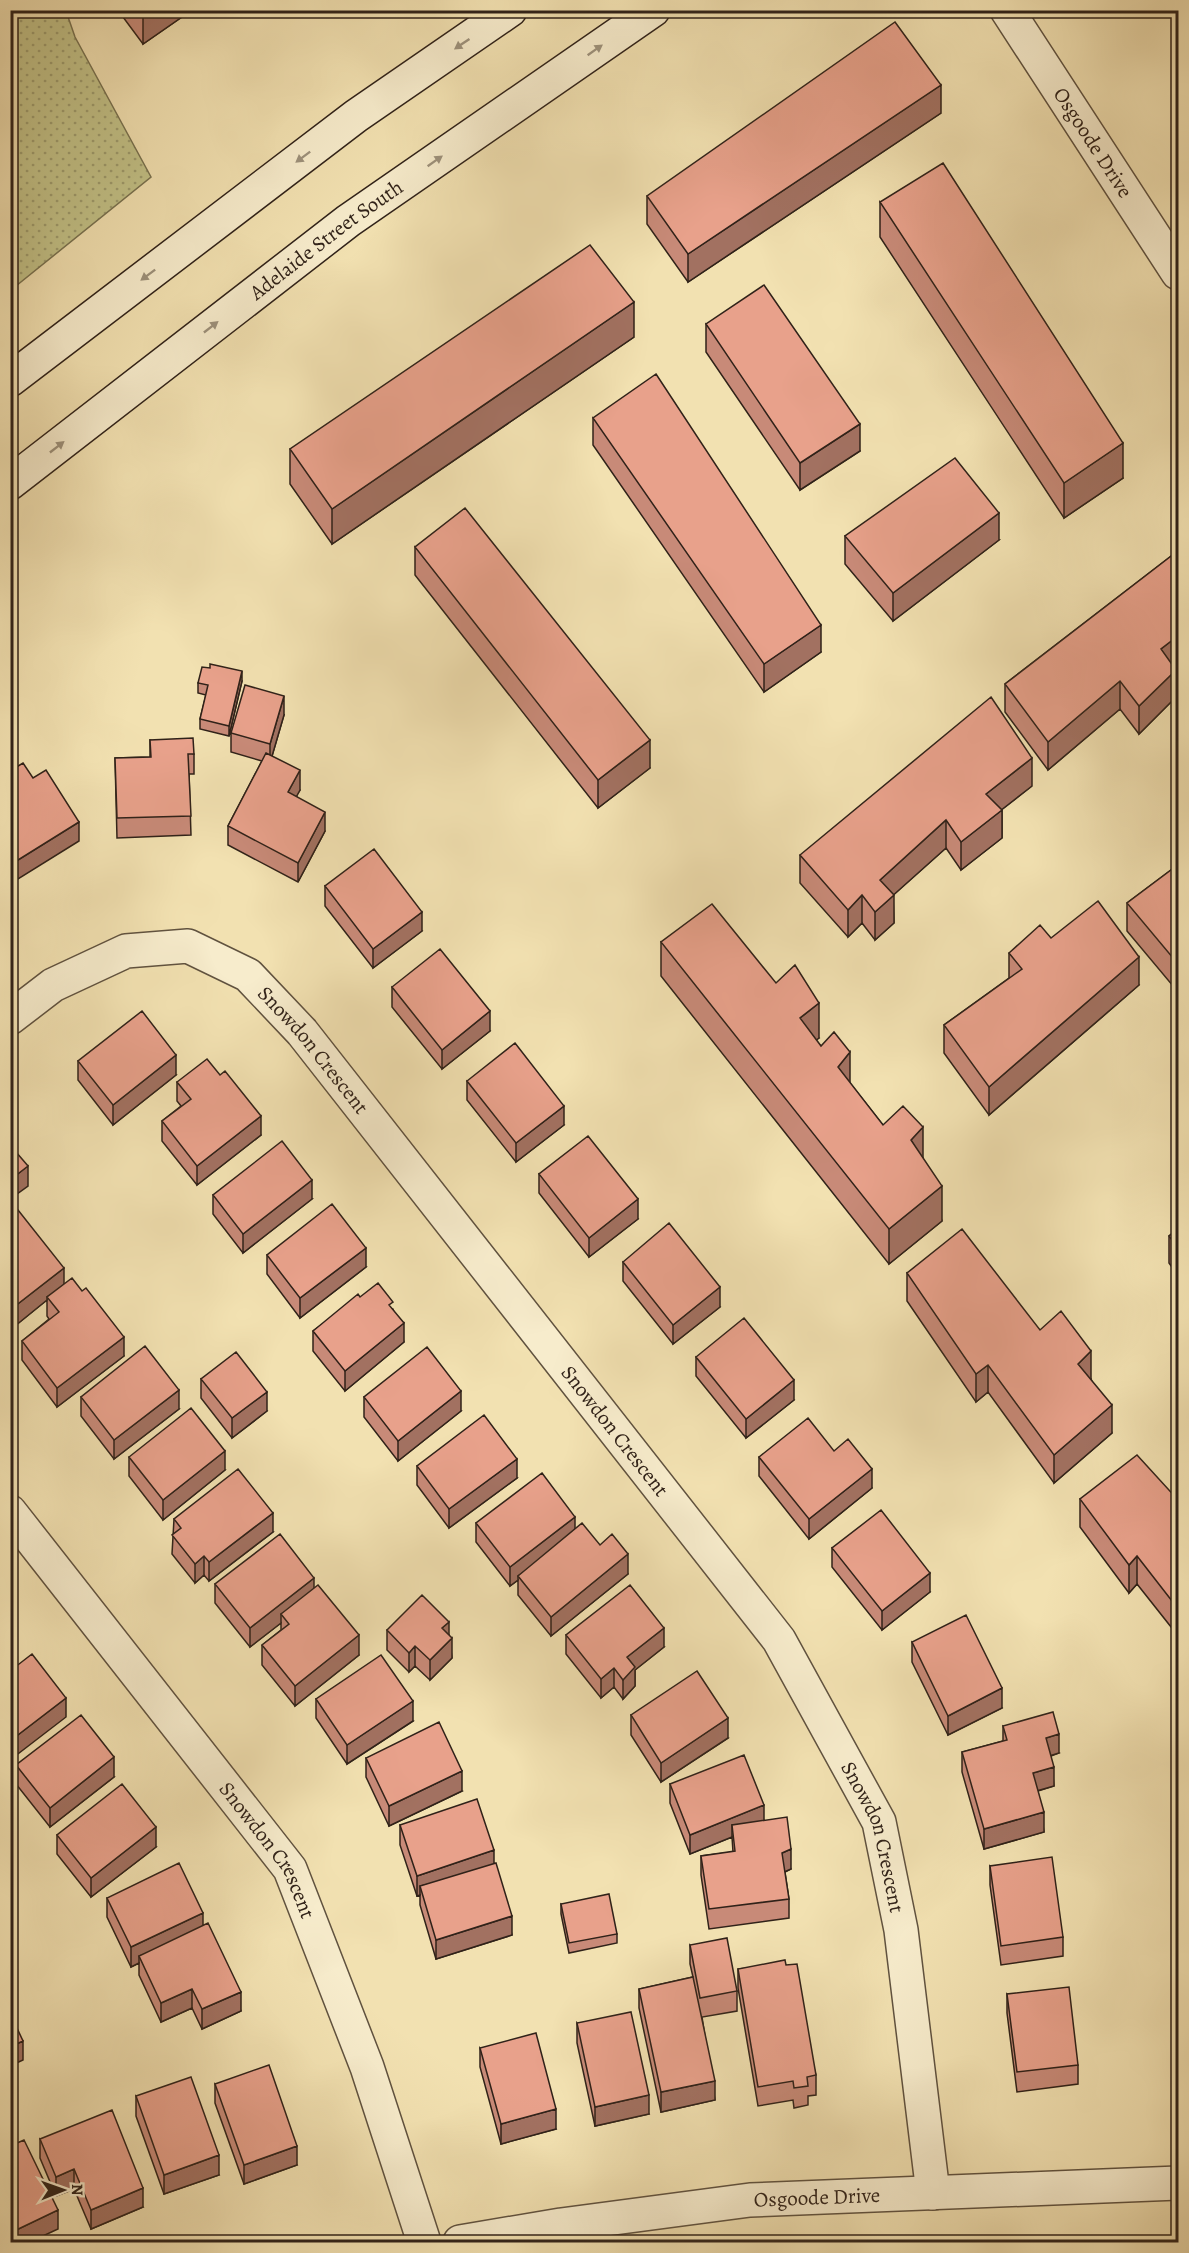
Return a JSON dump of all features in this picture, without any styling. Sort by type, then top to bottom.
[{"type":"street","points":[[10,380],[356,116],[510,10]]},
{"type":"street","name":"Adelaide Street South","points":[[10,483],[348,221],[653,10]]},
{"type":"street","name":"Osgoode Drive","points":[[1007,10],[1179,273]]},
{"type":"street","name":"Snowdon Crescent","points":[[10,1018],[54,984],[126,951],[188,946],[248,975],[302,1032],[412,1172],[779,1640],[879,1822],[901,1930],[933,2193]]},
{"type":"street","name":"Snowdon Crescent","points":[[10,1512],[290,1869],[367,2067],[424,2242]]},
{"type":"street","name":"Osgoode Drive","points":[[460,2242],[561,2225],[750,2200],[1179,2183]]},
{"type":"shaded area","points":[[11,10],[66,11],[75,37],[151,177],[11,290]]},
{"type":"building","points":[[139,10],[152,10],[143,16]]},
{"type":"building","points":[[895,22],[941,85],[688,254],[647,196]]},
{"type":"building","points":[[943,163],[1123,443],[1064,483],[880,202]]},
{"type":"building","points":[[590,245],[634,302],[332,509],[290,449]]},
{"type":"building","points":[[764,285],[860,424],[800,463],[706,324]]},
{"type":"building","points":[[656,374],[821,625],[764,664],[593,418]]},
{"type":"building","points":[[955,458],[999,513],[893,593],[845,536]]},
{"type":"building","points":[[465,508],[650,740],[598,780],[415,547]]},
{"type":"building","points":[[1179,550],[1179,635],[1161,649],[1176,670],[1139,706],[1120,681],[1048,742],[1005,684]]},
{"type":"building","points":[[210,664],[242,671],[229,726],[200,719],[208,685],[198,683],[202,667],[210,668]]},
{"type":"building","points":[[245,685],[284,696],[270,744],[231,733]]},
{"type":"building","points":[[991,697],[1032,758],[986,794],[1002,810],[961,842],[946,820],[880,880],[894,895],[875,912],[862,895],[848,910],[800,855]]},
{"type":"building","points":[[193,738],[194,754],[188,754],[191,816],[117,818],[115,758],[151,757],[150,740]]},
{"type":"building","points":[[266,753],[300,770],[288,792],[325,812],[298,863],[228,826]]},
{"type":"building","points":[[23,763],[33,778],[46,770],[79,822],[10,865],[10,793],[12,792],[10,790],[10,771]]},
{"type":"building","points":[[374,849],[422,912],[373,949],[325,886]]},
{"type":"building","points":[[1179,864],[1179,953],[1173,958],[1127,903]]},
{"type":"building","points":[[1098,901],[1139,957],[989,1087],[944,1025],[1022,969],[1009,953],[1040,925],[1051,938]]},
{"type":"building","points":[[712,904],[776,983],[795,965],[819,1003],[800,1018],[821,1046],[834,1032],[850,1052],[838,1067],[883,1125],[903,1106],[923,1127],[911,1140],[942,1186],[889,1229],[661,942]]},
{"type":"building","points":[[440,949],[490,1011],[442,1050],[392,987]]},
{"type":"building","points":[[142,1011],[176,1055],[113,1105],[78,1061]]},
{"type":"building","points":[[515,1043],[564,1106],[516,1143],[467,1081]]},
{"type":"building","points":[[207,1059],[220,1075],[225,1071],[261,1116],[197,1166],[162,1121],[191,1099],[177,1082]]},
{"type":"building","points":[[588,1136],[638,1199],[589,1238],[539,1174]]},
{"type":"building","points":[[282,1141],[312,1180],[243,1234],[213,1195]]},
{"type":"building","points":[[10,1145],[28,1166],[10,1180]]},
{"type":"building","points":[[332,1204],[366,1248],[300,1298],[267,1255]]},
{"type":"building","points":[[18,1210],[64,1268],[10,1310],[10,1216]]},
{"type":"building","points":[[669,1223],[720,1287],[673,1325],[623,1262]]},
{"type":"building","points":[[1179,1228],[1179,1250],[1169,1236]]},
{"type":"building","points":[[962,1229],[1040,1330],[1061,1311],[1091,1351],[1078,1364],[1112,1405],[1054,1455],[988,1365],[976,1374],[907,1273]]},
{"type":"building","points":[[72,1278],[82,1291],[86,1288],[124,1337],[57,1388],[22,1341],[59,1312],[47,1297]]},
{"type":"building","points":[[378,1283],[393,1302],[389,1305],[404,1323],[345,1371],[313,1331],[358,1294],[360,1297]]},
{"type":"building","points":[[744,1318],[794,1380],[746,1419],[696,1357]]},
{"type":"building","points":[[145,1346],[179,1390],[114,1440],[81,1397]]},
{"type":"building","points":[[427,1347],[461,1391],[398,1441],[364,1397]]},
{"type":"building","points":[[236,1352],[267,1392],[232,1418],[201,1379]]},
{"type":"building","points":[[191,1408],[225,1451],[163,1500],[129,1457]]},
{"type":"building","points":[[484,1415],[517,1459],[449,1509],[417,1466]]},
{"type":"building","points":[[808,1418],[834,1451],[848,1439],[872,1469],[809,1519],[759,1457]]},
{"type":"building","points":[[1137,1455],[1179,1501],[1179,1610],[1137,1556],[1129,1565],[1080,1499]]},
{"type":"building","points":[[238,1469],[273,1513],[209,1562],[204,1556],[195,1564],[172,1535],[181,1528],[174,1519]]},
{"type":"building","points":[[542,1473],[575,1517],[510,1567],[476,1523]]},
{"type":"building","points":[[881,1510],[930,1573],[882,1611],[832,1548]]},
{"type":"building","points":[[582,1523],[600,1545],[612,1534],[628,1554],[551,1617],[518,1576]]},
{"type":"building","points":[[280,1534],[314,1578],[250,1628],[215,1584]]},
{"type":"building","points":[[318,1585],[359,1635],[295,1686],[262,1645],[289,1624],[281,1614]]},
{"type":"building","points":[[630,1585],[664,1628],[627,1657],[635,1667],[623,1680],[614,1668],[601,1679],[566,1635]]},
{"type":"building","points":[[422,1595],[449,1622],[442,1628],[452,1638],[430,1660],[415,1646],[409,1653],[387,1630]]},
{"type":"building","points":[[966,1615],[1002,1688],[948,1716],[912,1642]]},
{"type":"building","points":[[32,1654],[66,1698],[10,1741],[10,1671]]},
{"type":"building","points":[[381,1655],[413,1701],[347,1745],[316,1699]]},
{"type":"building","points":[[697,1671],[728,1718],[661,1763],[631,1715]]},
{"type":"building","points":[[1053,1712],[1059,1734],[1046,1738],[1054,1767],[1033,1773],[1044,1812],[984,1829],[962,1752],[1007,1740],[1003,1726]]},
{"type":"building","points":[[81,1715],[114,1757],[50,1808],[16,1765]]},
{"type":"building","points":[[439,1722],[462,1771],[389,1806],[366,1758]]},
{"type":"building","points":[[744,1755],[764,1805],[690,1835],[670,1784]]},
{"type":"building","points":[[122,1784],[156,1827],[91,1878],[57,1835]]},
{"type":"building","points":[[477,1799],[494,1850],[417,1876],[400,1825]]},
{"type":"building","points":[[787,1817],[791,1849],[782,1853],[789,1899],[709,1909],[701,1856],[735,1851],[732,1825]]},
{"type":"building","points":[[1052,1857],[1063,1937],[1001,1946],[990,1866]]},
{"type":"building","points":[[179,1863],[203,1913],[131,1947],[107,1898]]},
{"type":"building","points":[[496,1863],[512,1916],[436,1940],[420,1886]]},
{"type":"building","points":[[609,1894],[617,1934],[569,1943],[561,1904]]},
{"type":"building","points":[[208,1923],[241,1992],[202,2009],[192,1989],[161,2003],[139,1956]]},
{"type":"building","points":[[727,1938],[737,1991],[700,1998],[690,1945]]},
{"type":"building","points":[[785,1960],[786,1965],[797,1964],[816,2075],[807,2077],[808,2086],[794,2088],[793,2081],[758,2087],[738,1969]]},
{"type":"building","points":[[693,1977],[715,2081],[661,2092],[639,1989]]},
{"type":"building","points":[[1069,1987],[1078,2065],[1017,2072],[1007,1994]]},
{"type":"building","points":[[631,2012],[649,2095],[595,2107],[577,2023]]},
{"type":"building","points":[[10,2013],[23,2041],[10,2047]]},
{"type":"building","points":[[536,2033],[556,2109],[501,2124],[480,2048]]},
{"type":"building","points":[[269,2065],[297,2146],[244,2165],[215,2084]]},
{"type":"building","points":[[191,2077],[219,2155],[164,2175],[136,2096]]},
{"type":"building","points":[[112,2110],[143,2188],[91,2210],[74,2169],[56,2177],[40,2139]]},
{"type":"building","points":[[24,2140],[58,2210],[10,2233],[10,2146]]}]
